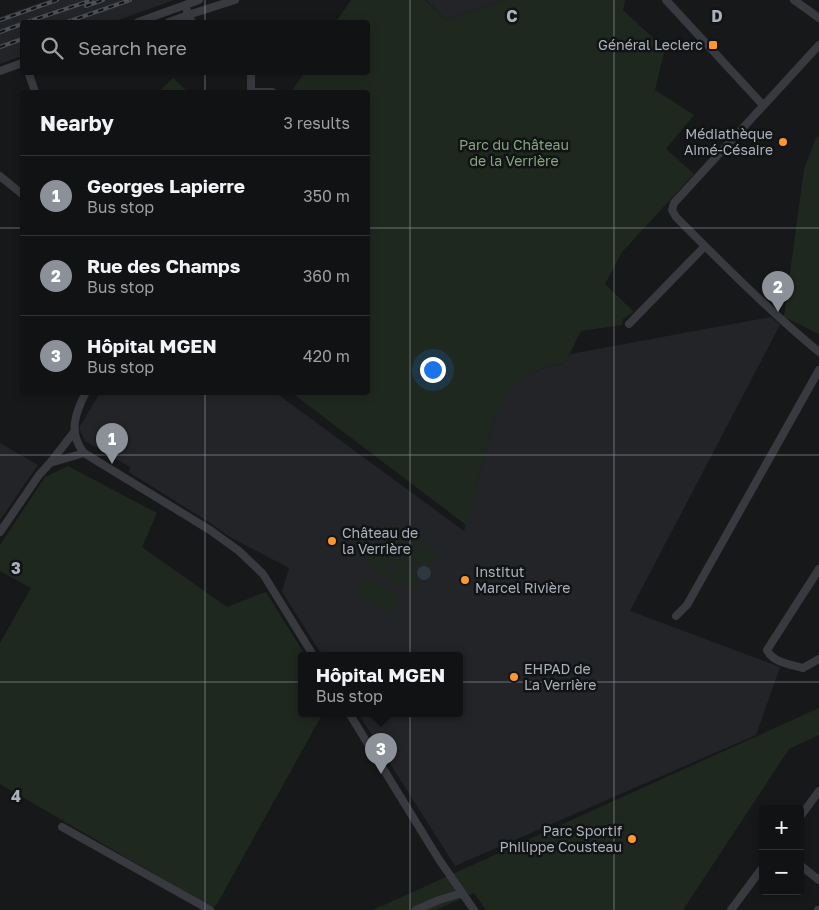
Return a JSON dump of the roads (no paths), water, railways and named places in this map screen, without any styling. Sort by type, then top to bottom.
[{"type":"street","points":[[144,20],[200,0]]},
{"type":"street","points":[[186,6],[190,19],[235,0]]},
{"type":"street","points":[[666,0],[763,105]]},
{"type":"street","points":[[794,0],[819,18]]},
{"type":"street","points":[[819,45],[674,203],[672,210],[676,217],[761,301],[819,352]]},
{"type":"street","points":[[0,71],[20,64]]},
{"type":"street","points":[[31,75],[34,90]]},
{"type":"street","points":[[251,75],[251,90]]},
{"type":"street","points":[[0,176],[20,192]]},
{"type":"street","points":[[629,324],[705,246]]},
{"type":"street","points":[[676,616],[687,605],[819,370]]},
{"type":"street","points":[[85,395],[75,419],[74,432],[76,440],[84,453],[193,519],[239,551],[262,574],[311,652]]},
{"type":"street","points":[[0,532],[39,475],[74,432]]},
{"type":"street","points":[[50,463],[84,453]]},
{"type":"street","points":[[819,570],[767,650],[770,656],[775,659],[803,668],[819,659]]},
{"type":"street","points":[[352,717],[474,910]]},
{"type":"street","points":[[804,812],[819,791]]},
{"type":"street","points":[[62,828],[210,910]]},
{"type":"street","points":[[804,868],[819,880]]},
{"type":"street","points":[[731,910],[759,872]]},
{"type":"street","points":[[416,910],[462,893]]},
{"type":"railway","points":[[0,20],[57,0]]},
{"type":"railway","points":[[33,20],[92,0]]},
{"type":"railway","points":[[86,6],[103,0]]},
{"type":"railway","points":[[73,20],[130,0]]},
{"type":"railway","points":[[0,32],[20,25]]},
{"type":"railway","points":[[0,47],[20,40]]},
{"type":"place","name":"Général Leclerc","points":[[713,45]]},
{"type":"place","name":"Médiathèque Aimé-Césaire","points":[[783,142]]},
{"type":"place","name":"Rue des Champs","points":[[778,312]]},
{"type":"place","name":"Georges Lapierre","points":[[112,464]]},
{"type":"place","name":"Château de la Verrière","points":[[332,541]]},
{"type":"place","name":"Institut Marcel Rivière","points":[[465,580]]},
{"type":"place","name":"EHPAD de La Verrière","points":[[514,677]]},
{"type":"place","name":"Hôpital MGEN","points":[[381,774]]},
{"type":"place","name":"Parc Sportif Philippe Cousteau","points":[[632,839]]},
{"type":"park label","name":"Parc du Château de la Verrière","points":[[514,154]]}]
